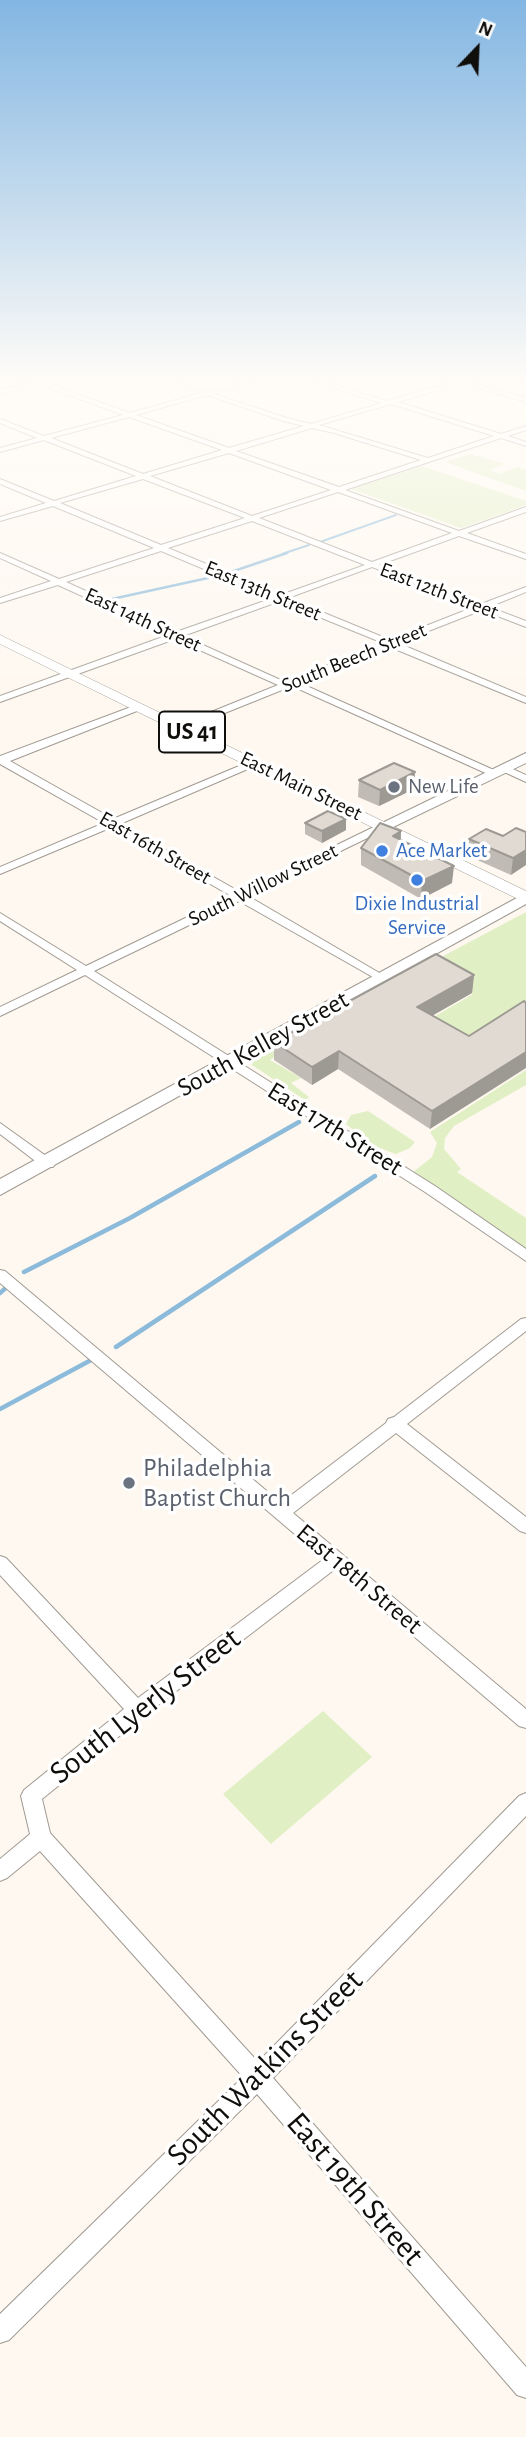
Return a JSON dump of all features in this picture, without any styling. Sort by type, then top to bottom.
[{"type":"main road","name":"East Main Street","points":[[0,639],[384,826],[525,898]]},
{"type":"main road","name":"South Willow Street","points":[[384,826],[526,757]]},
{"type":"main road","name":"South Kelley Street","points":[[0,1188],[48,1164],[525,898]]},
{"type":"street","name":"East 13th Street","points":[[25,492],[526,700]]},
{"type":"street","points":[[0,519],[90,492]]},
{"type":"street","name":"East 12th Street","points":[[181,492],[526,624]]},
{"type":"street","points":[[0,601],[333,492]]},
{"type":"street","points":[[343,492],[526,557]]},
{"type":"street","points":[[0,699],[526,509]]},
{"type":"street","name":"East 14th Street","points":[[0,555],[289,685],[498,771],[526,779]]},
{"type":"street","name":"South Beech Street","points":[[181,727],[526,589]]},
{"type":"street","points":[[1,760],[139,707]]},
{"type":"street","name":"East 16th Street","points":[[1,760],[382,978]]},
{"type":"street","points":[[0,871],[254,762]]},
{"type":"street","name":"South Willow Street","points":[[0,1013],[384,826]]},
{"type":"street","name":"East 17th Street","points":[[0,916],[430,1189],[526,1256]]},
{"type":"street","points":[[0,1127],[48,1164]]},
{"type":"street","name":"East 18th Street","points":[[0,1275],[526,1720]]},
{"type":"street","points":[[281,1513],[526,1323]]},
{"type":"street","points":[[394,1423],[526,1525]]},
{"type":"street","name":"South Lyerly Street","points":[[41,1838],[31,1796],[137,1710],[336,1559]]},
{"type":"street","points":[[0,1563],[137,1710]]},
{"type":"street","name":"South Watkins Street","points":[[0,2331],[258,2078],[526,1802]]},
{"type":"street","points":[[0,1871],[41,1838]]},
{"type":"street","name":"East 19th Street","points":[[41,1838],[258,2078],[526,2386]]},
{"type":"green space","points":[[359,492],[498,492],[526,501],[526,505],[461,528]]},
{"type":"green space","points":[[526,912],[526,1019],[457,1058],[408,1032],[473,994],[462,984],[283,1051],[270,1060],[301,1078],[291,1083],[309,1097],[305,1100],[246,1061]]},
{"type":"green space","points":[[526,1070],[526,1085],[454,1126],[445,1138],[444,1149],[461,1169],[457,1172],[526,1218],[526,1249],[412,1173],[432,1157],[437,1143],[430,1132]]},
{"type":"green space","points":[[368,1111],[415,1142],[410,1148],[396,1154],[372,1145],[346,1124],[351,1115]]},
{"type":"green space","points":[[323,1711],[372,1757],[271,1844],[223,1794]]},
{"type":"building","points":[[394,763],[415,772],[380,790],[359,780]]},
{"type":"building","points":[[328,811],[346,819],[322,831],[305,823]]},
{"type":"building","points":[[380,823],[401,831],[393,836],[454,866],[422,881],[361,848]]},
{"type":"building","points":[[516,828],[526,832],[526,850],[513,858],[469,839],[486,829],[503,836]]},
{"type":"building","points":[[436,954],[474,975],[417,1007],[469,1036],[524,1001],[526,1052],[432,1111],[339,1051],[312,1067],[274,1042]]},
{"type":"waterway","points":[[320,542],[396,515]]},
{"type":"waterway","points":[[282,554],[309,545]]},
{"type":"waterway","points":[[228,573],[287,553]]},
{"type":"waterway","points":[[112,599],[217,576]]},
{"type":"waterway","points":[[24,1272],[130,1218],[299,1122]]},
{"type":"waterway","points":[[116,1347],[375,1176]]},
{"type":"waterway","points":[[0,1293],[8,1286]]},
{"type":"waterway","points":[[0,1409],[93,1359]]},
{"type":"place","name":"New Life","points":[[394,787]]},
{"type":"place","name":"Ace Market","points":[[382,851]]},
{"type":"place","name":"Dixie Industrial Service","points":[[417,880]]},
{"type":"place","name":"Philadelphia Baptist Church","points":[[129,1483]]}]
